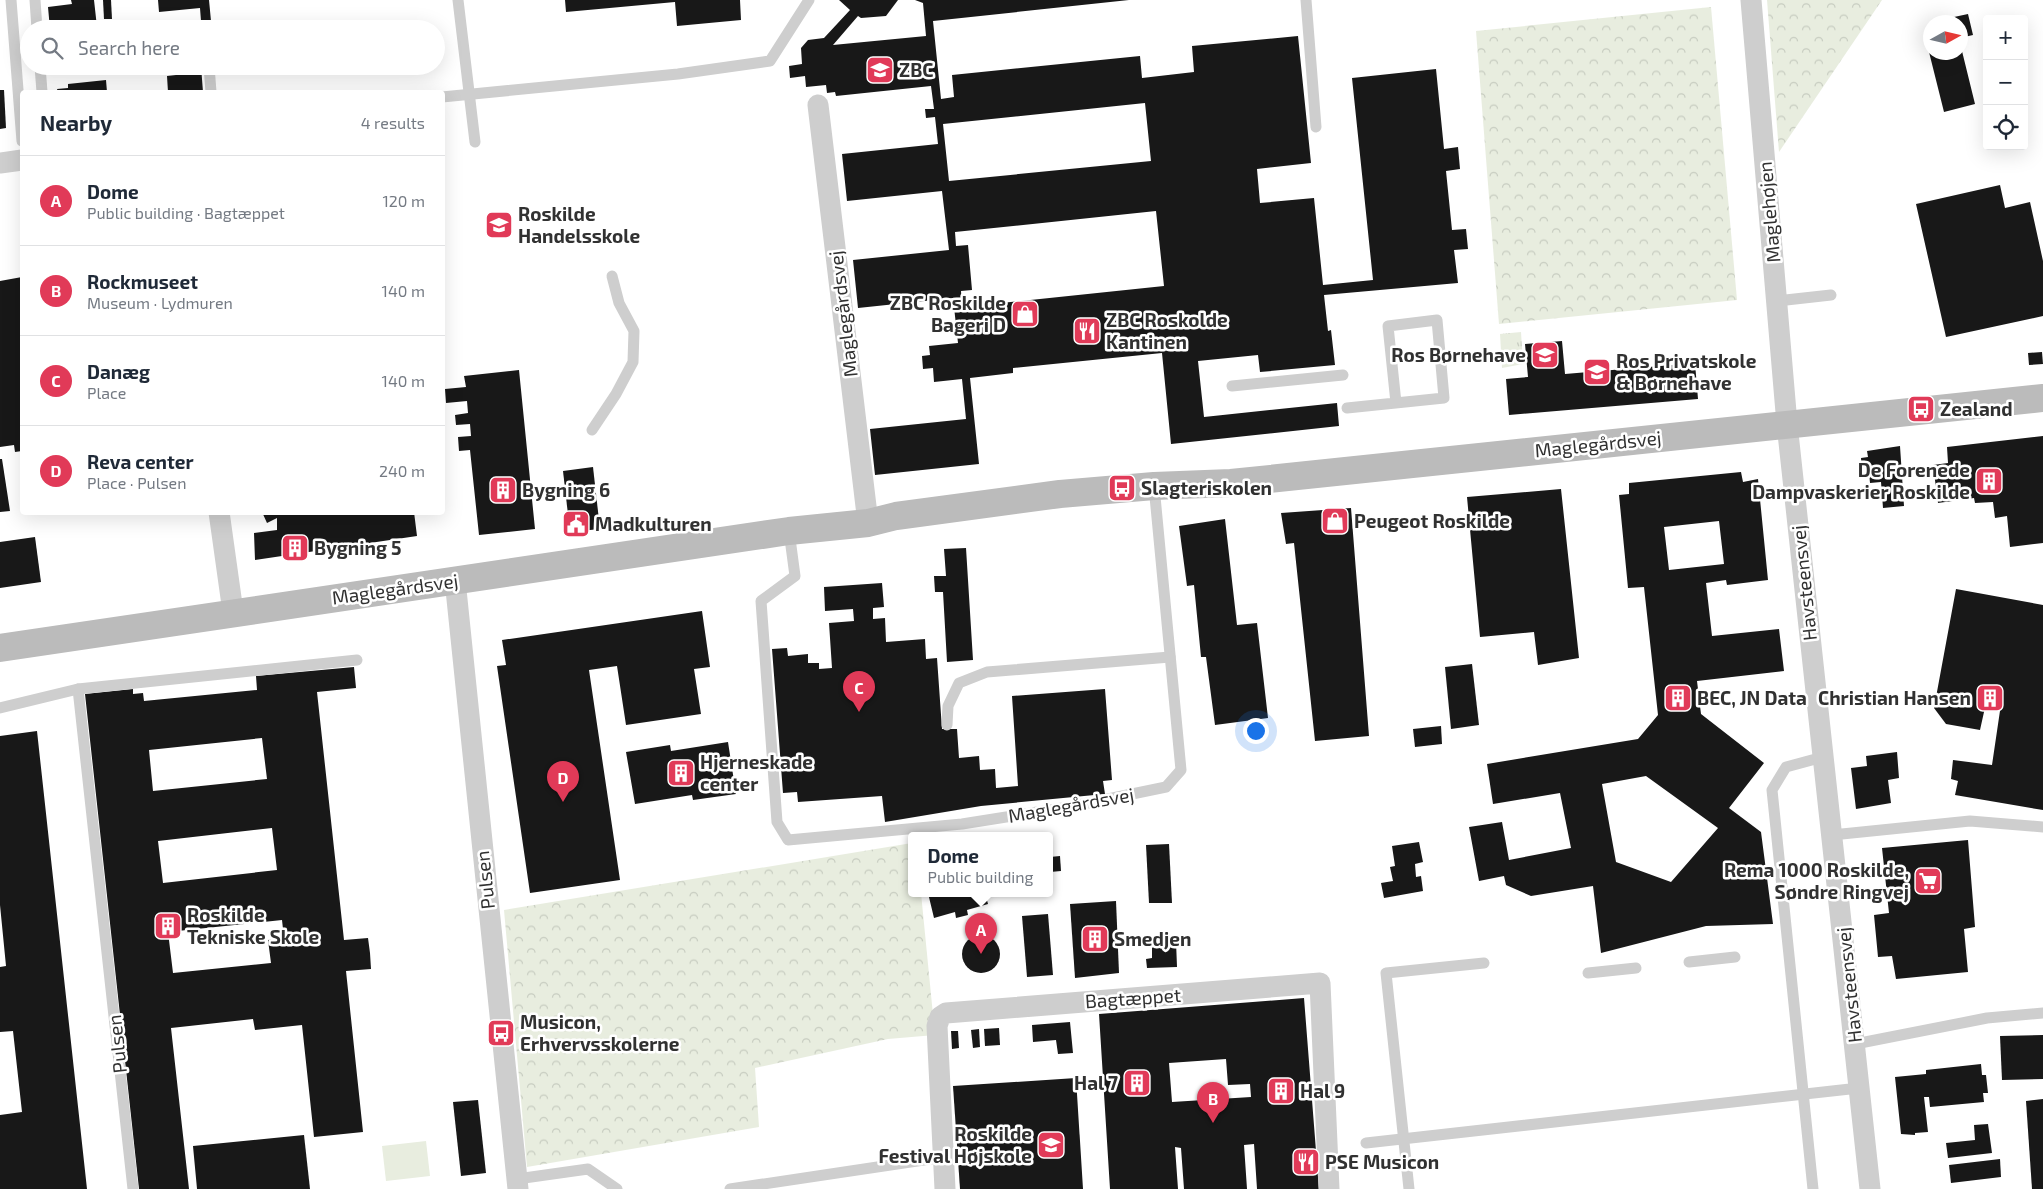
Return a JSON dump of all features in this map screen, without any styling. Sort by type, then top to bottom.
[{"type":"street","name":"Maglehøjen","points":[[1751,0],[1787,424]]},
{"type":"street","name":"Maglegårdsvej","points":[[818,105],[868,523]]},
{"type":"street","points":[[0,163],[20,160]]},
{"type":"street","name":"Maglegårdsvej","points":[[0,648],[789,531],[868,523],[896,516],[1060,494],[1154,486],[1232,483],[2043,398]]},
{"type":"street","name":"Havsteensvej","points":[[1787,424],[1870,1189]]},
{"type":"street","points":[[219,515],[233,612]]},
{"type":"street","name":"Pulsen","points":[[455,580],[518,1184]]},
{"type":"street","name":"Bagtæppet","points":[[944,1157],[937,1026],[940,1017],[946,1014],[1320,983],[1329,1189]]},
{"type":"street","points":[[944,1157],[946,1189]]},
{"type":"lane","points":[[11,0],[20,116]]},
{"type":"lane","points":[[35,0],[36,20]]},
{"type":"lane","points":[[458,0],[475,142]]},
{"type":"lane","points":[[445,98],[678,74],[770,61],[809,0]]},
{"type":"lane","points":[[1306,0],[1316,127]]},
{"type":"lane","points":[[41,75],[42,90]]},
{"type":"lane","points":[[210,75],[211,90]]},
{"type":"lane","points":[[592,430],[616,394],[633,362],[634,331],[619,303],[612,276]]},
{"type":"lane","points":[[1777,301],[1831,295]]},
{"type":"lane","points":[[1347,408],[1396,403],[1444,398],[1437,320],[1388,326],[1396,403]]},
{"type":"lane","points":[[1232,386],[1343,375]]},
{"type":"lane","name":"Maglegårdsvej","points":[[789,531],[794,576],[761,601],[777,822],[788,840],[962,824],[1069,807],[1166,787],[1181,770],[1154,486]]},
{"type":"lane","points":[[947,725],[948,706],[959,684],[987,672],[1170,657]]},
{"type":"lane","points":[[0,708],[78,689],[357,660]]},
{"type":"lane","name":"Pulsen","points":[[78,689],[133,1189]]},
{"type":"lane","points":[[1813,1189],[1772,790],[1786,767],[1823,757]]},
{"type":"lane","points":[[1832,835],[1970,821],[2043,827]]},
{"type":"lane","points":[[1689,962],[1735,957]]},
{"type":"lane","points":[[1409,1189],[1386,973],[1484,963]]},
{"type":"lane","points":[[1588,973],[1636,968]]},
{"type":"lane","points":[[1855,1044],[1987,1018],[2043,1013]]},
{"type":"lane","points":[[1366,1142],[1859,1088]]},
{"type":"lane","points":[[730,1189],[944,1157]]},
{"type":"lane","name":"Pulsen","points":[[518,1184],[588,1168],[618,1189]]},
{"type":"green space","points":[[1767,0],[1882,0],[1779,152]]},
{"type":"green space","points":[[1711,7],[1737,300],[1499,324],[1476,31]]},
{"type":"green space","points":[[1521,332],[1523,364],[1502,368],[1500,334]]},
{"type":"green space","points":[[908,844],[908,897],[921,897],[935,1035],[888,1039],[755,1068],[759,1127],[527,1167],[504,910]]},
{"type":"green space","points":[[426,1141],[430,1176],[386,1181],[382,1146]]},
{"type":"building","points":[[71,0],[94,0],[96,20],[49,20],[48,7],[72,4]]},
{"type":"building","points":[[103,0],[111,0],[112,19],[104,19]]},
{"type":"building","points":[[158,0],[209,0],[211,20],[201,20],[200,8],[159,12]]},
{"type":"building","points":[[565,0],[740,0],[741,20],[677,26],[675,2],[566,12]]},
{"type":"building","points":[[839,0],[898,0],[886,16],[861,18],[858,16],[833,45],[926,36],[923,3],[915,0],[1129,0],[933,21],[941,99],[954,97],[952,75],[1140,56],[1142,78],[1194,72],[1192,46],[1298,36],[1311,163],[1257,169],[1260,203],[1314,198],[1323,285],[1373,280],[1352,78],[1436,69],[1444,149],[1458,147],[1460,169],[1446,171],[1452,230],[1466,229],[1468,249],[1454,250],[1458,283],[1324,295],[1328,331],[1331,330],[1335,365],[1260,372],[1258,355],[1198,361],[1204,417],[1337,403],[1339,426],[1171,444],[1162,353],[1013,368],[1013,373],[970,378],[979,464],[875,475],[870,429],[966,419],[962,379],[934,382],[933,368],[923,369],[922,356],[930,355],[929,346],[958,343],[953,298],[858,308],[853,260],[949,250],[942,191],[847,201],[842,154],[938,144],[935,117],[926,118],[925,109],[934,109],[931,86],[836,96],[835,92],[827,93],[826,85],[806,87],[805,76],[790,78],[789,66],[802,64],[801,48],[808,40],[824,38],[850,10]],"holes":[[[1145,103],[1151,161],[949,181],[943,124]],[[1156,211],[1164,286],[962,307],[961,291],[972,290],[968,245],[956,246],[955,232]]]},
{"type":"building","points":[[1968,14],[1973,35],[1968,36],[1968,15],[1963,15]]},
{"type":"building","points":[[1931,60],[1964,60],[1975,104],[1944,112]]},
{"type":"building","points":[[202,75],[203,90],[168,90],[167,76]]},
{"type":"building","points":[[106,80],[107,90],[57,90],[68,88],[68,84]]},
{"type":"building","points":[[0,90],[4,90],[6,128],[0,129]]},
{"type":"building","points":[[2000,185],[2005,208],[2030,202],[2043,261],[2043,316],[1946,337],[1916,204]]},
{"type":"building","points":[[20,277],[20,451],[15,452],[14,445],[0,447],[0,281]]},
{"type":"building","points":[[1562,341],[1565,374],[1695,363],[1698,399],[1509,415],[1506,379],[1528,377],[1525,344]]},
{"type":"building","points":[[2042,352],[2043,364],[2029,365],[2028,353]]},
{"type":"building","name":"Bygning 6","points":[[519,370],[535,529],[479,535],[470,450],[459,451],[458,437],[471,436],[470,424],[456,425],[455,415],[468,413],[467,401],[446,403],[445,389],[466,387],[464,376]]},
{"type":"building","name":"De Forenede Dampvaskerier Roskilde","points":[[2043,436],[2043,543],[2010,547],[2007,516],[1995,518],[1993,502],[1975,503],[1974,498],[1938,503],[1933,465],[1948,463],[1947,447]]},
{"type":"building","points":[[1900,446],[1904,506],[1883,508],[1881,482],[1870,483],[1869,472],[1862,473],[1861,458],[1868,457],[1867,451]]},
{"type":"building","points":[[0,459],[2,459],[10,511],[0,512]]},
{"type":"building","points":[[593,467],[600,529],[570,532],[563,471]]},
{"type":"building","name":"BEC, JN Data","points":[[1741,472],[1743,482],[1758,479],[1768,580],[1727,585],[1726,580],[1706,583],[1712,636],[1779,629],[1784,671],[1697,681],[1701,714],[1764,763],[1729,808],[1761,832],[1773,924],[1706,926],[1601,953],[1593,886],[1531,896],[1506,885],[1504,876],[1479,881],[1469,827],[1502,822],[1509,860],[1571,848],[1560,793],[1493,804],[1487,764],[1638,739],[1658,715],[1644,587],[1628,588],[1619,495],[1629,494],[1629,483]],"holes":[[[1719,521],[1724,564],[1669,570],[1664,527]],[[1646,776],[1718,828],[1671,882],[1616,862],[1602,784]]]},
{"type":"building","points":[[1561,489],[1579,658],[1538,665],[1534,632],[1480,637],[1467,497]]},
{"type":"building","points":[[1351,508],[1369,736],[1315,741],[1294,543],[1286,544],[1281,513]]},
{"type":"building","name":"Bygning 5","points":[[263,515],[414,515],[417,536],[255,560],[254,533],[277,530],[277,518],[267,523]]},
{"type":"building","points":[[1225,519],[1237,625],[1257,623],[1268,718],[1215,725],[1206,657],[1201,657],[1194,585],[1187,586],[1179,526]]},
{"type":"building","points":[[35,537],[41,582],[0,588],[0,542]]},
{"type":"building","points":[[966,548],[973,660],[947,662],[943,592],[935,592],[934,576],[946,576],[944,549]]},
{"type":"building","points":[[882,583],[884,607],[873,608],[873,619],[885,618],[886,642],[925,639],[926,659],[937,658],[942,729],[957,729],[959,758],[979,756],[980,770],[995,769],[996,788],[1018,786],[1012,696],[1105,689],[1112,780],[1103,781],[1105,794],[981,806],[885,822],[882,796],[798,802],[797,792],[783,793],[772,649],[787,648],[788,656],[808,654],[808,663],[819,663],[819,669],[832,668],[829,623],[854,621],[853,609],[825,611],[824,587]]},
{"type":"building","name":"Christian Hansen","points":[[1956,589],[2043,605],[2043,810],[1955,795],[1958,781],[1951,779],[1953,760],[1992,765],[2001,704],[1986,703],[1980,730],[1946,724],[1934,708]]},
{"type":"building","points":[[702,611],[710,667],[694,669],[701,714],[626,725],[617,666],[589,670],[620,880],[530,893],[497,666],[506,665],[502,640]]},
{"type":"building","points":[[1472,664],[1479,725],[1451,729],[1445,667]]},
{"type":"building","name":"Roskilde Tekniske Skole","points":[[354,667],[356,688],[317,692],[344,940],[368,938],[370,953],[371,969],[346,971],[363,1132],[314,1137],[302,1025],[255,1030],[253,1019],[171,1028],[189,1189],[139,1189],[85,694],[133,689],[133,694],[143,693],[144,701],[257,690],[256,676]],"holes":[[[262,738],[267,779],[153,791],[149,750]],[[272,828],[277,870],[163,883],[158,841]],[[282,920],[284,938],[268,940],[271,963],[173,973],[168,932]]]},
{"type":"building","points":[[1441,726],[1442,744],[1415,747],[1413,729]]},
{"type":"building","points":[[37,731],[87,1189],[0,1189],[0,1115],[22,1112],[13,1031],[0,1032],[0,967],[6,966],[0,905],[0,736]]},
{"type":"building","name":"Hjerneskade center","points":[[728,742],[736,794],[693,800],[692,795],[635,804],[626,752],[670,745],[671,751]]},
{"type":"building","points":[[1897,752],[1899,778],[1888,780],[1891,803],[1856,809],[1851,768],[1867,766],[1866,756]]},
{"type":"building","name":"Rema 1000 Roskilde, Søndre Ringvej","points":[[1968,840],[1975,927],[1964,929],[1968,972],[1896,979],[1892,956],[1878,957],[1874,915],[1889,913],[1882,848]]},
{"type":"building","points":[[1419,842],[1423,862],[1415,864],[1416,877],[1421,876],[1423,891],[1384,898],[1381,883],[1393,881],[1390,867],[1395,866],[1392,846]]},
{"type":"building","points":[[1169,844],[1172,903],[1149,903],[1146,845]]},
{"type":"building","points":[[1060,856],[1061,871],[1053,872],[1053,857]]},
{"type":"building","points":[[929,897],[986,897],[988,904],[967,910],[968,915],[956,918],[955,912],[934,918]]},
{"type":"building","name":"Smedjen","points":[[1116,901],[1119,973],[1075,978],[1070,904]]},
{"type":"building","points":[[1048,914],[1053,975],[1027,977],[1022,916]]},
{"type":"building","points":[[981,935],[995,940],[1000,954],[995,968],[981,973],[967,968],[962,954],[967,940]]},
{"type":"building","points":[[1176,941],[1177,967],[1147,968],[1146,959],[1152,958],[1152,942]]},
{"type":"building","points":[[1304,998],[1319,1189],[1257,1189],[1254,1144],[1244,1145],[1247,1189],[1184,1189],[1181,1148],[1175,1147],[1178,1189],[1110,1189],[1099,1014]],"holes":[[[1226,1059],[1228,1085],[1250,1084],[1251,1097],[1172,1102],[1169,1063]]]},
{"type":"building","points":[[1070,1022],[1073,1053],[1058,1054],[1056,1040],[1033,1042],[1032,1025]]},
{"type":"building","points":[[999,1028],[1000,1045],[985,1046],[984,1029]]},
{"type":"building","points":[[979,1029],[980,1047],[973,1048],[971,1030]]},
{"type":"building","points":[[951,1031],[958,1031],[959,1048],[952,1049]]},
{"type":"building","points":[[2043,1035],[2043,1079],[2002,1080],[2000,1036]]},
{"type":"building","points":[[1981,1064],[1982,1075],[1986,1075],[1988,1093],[1983,1093],[1984,1102],[1930,1107],[1929,1097],[1924,1097],[1928,1132],[1915,1133],[1915,1135],[1901,1134],[1895,1077],[1926,1074],[1926,1070]]},
{"type":"building","points":[[1076,1078],[1083,1189],[960,1189],[953,1086]]},
{"type":"building","points":[[2043,1099],[2043,1189],[2032,1189],[2026,1101]]},
{"type":"building","points":[[478,1100],[486,1173],[461,1176],[453,1102]]},
{"type":"building","points":[[1988,1124],[1992,1153],[1948,1158],[1946,1143],[1975,1140],[1974,1125]]},
{"type":"building","points":[[304,1135],[310,1189],[197,1189],[193,1146]]},
{"type":"building","points":[[2000,1159],[2001,1177],[1951,1183],[1949,1165]]},
{"type":"place","name":"ZBC","points":[[880,70]]},
{"type":"place","name":"Roskilde Handelsskole","points":[[499,225]]},
{"type":"place","name":"ZBC Roskilde Bageri D","points":[[1025,314]]},
{"type":"place","name":"ZBC Roskolde Kantinen","points":[[1087,331]]},
{"type":"place","name":"Ros Børnehave","points":[[1545,355]]},
{"type":"place","name":"Ros Privatskole & Børnehave","points":[[1597,372]]},
{"type":"place","name":"Zealand","points":[[1921,409]]},
{"type":"place","name":"De Forenede Dampvaskerier Roskilde","points":[[1989,481]]},
{"type":"place","name":"Slagteriskolen","points":[[1122,488]]},
{"type":"place","name":"Bygning 6","points":[[503,490]]},
{"type":"place","name":"Peugeot Roskilde","points":[[1335,521]]},
{"type":"place","name":"Madkulturen","points":[[576,524]]},
{"type":"place","name":"Bygning 5","points":[[295,548]]},
{"type":"place","name":"BEC, JN Data","points":[[1678,698]]},
{"type":"place","name":"Christian Hansen","points":[[1990,698]]},
{"type":"place","name":"Danæg","points":[[859,712]]},
{"type":"place","name":"Hjerneskade center","points":[[681,773]]},
{"type":"place","name":"Reva center","points":[[563,802]]},
{"type":"place","name":"Rema 1000 Roskilde, Søndre Ringvej","points":[[1928,881]]},
{"type":"place","name":"Roskilde Tekniske Skole","points":[[168,926]]},
{"type":"place","name":"Smedjen","points":[[1095,939]]},
{"type":"place","name":"Dome","points":[[981,954]]},
{"type":"place","name":"Musicon, Erhvervsskolerne","points":[[501,1033]]},
{"type":"place","name":"Hal 7","points":[[1137,1083]]},
{"type":"place","name":"Hal 9","points":[[1281,1091]]},
{"type":"place","name":"Rockmuseet","points":[[1213,1123]]},
{"type":"place","name":"Roskilde Festival Højskole","points":[[1051,1145]]},
{"type":"place","name":"PSE Musicon","points":[[1306,1162]]}]
